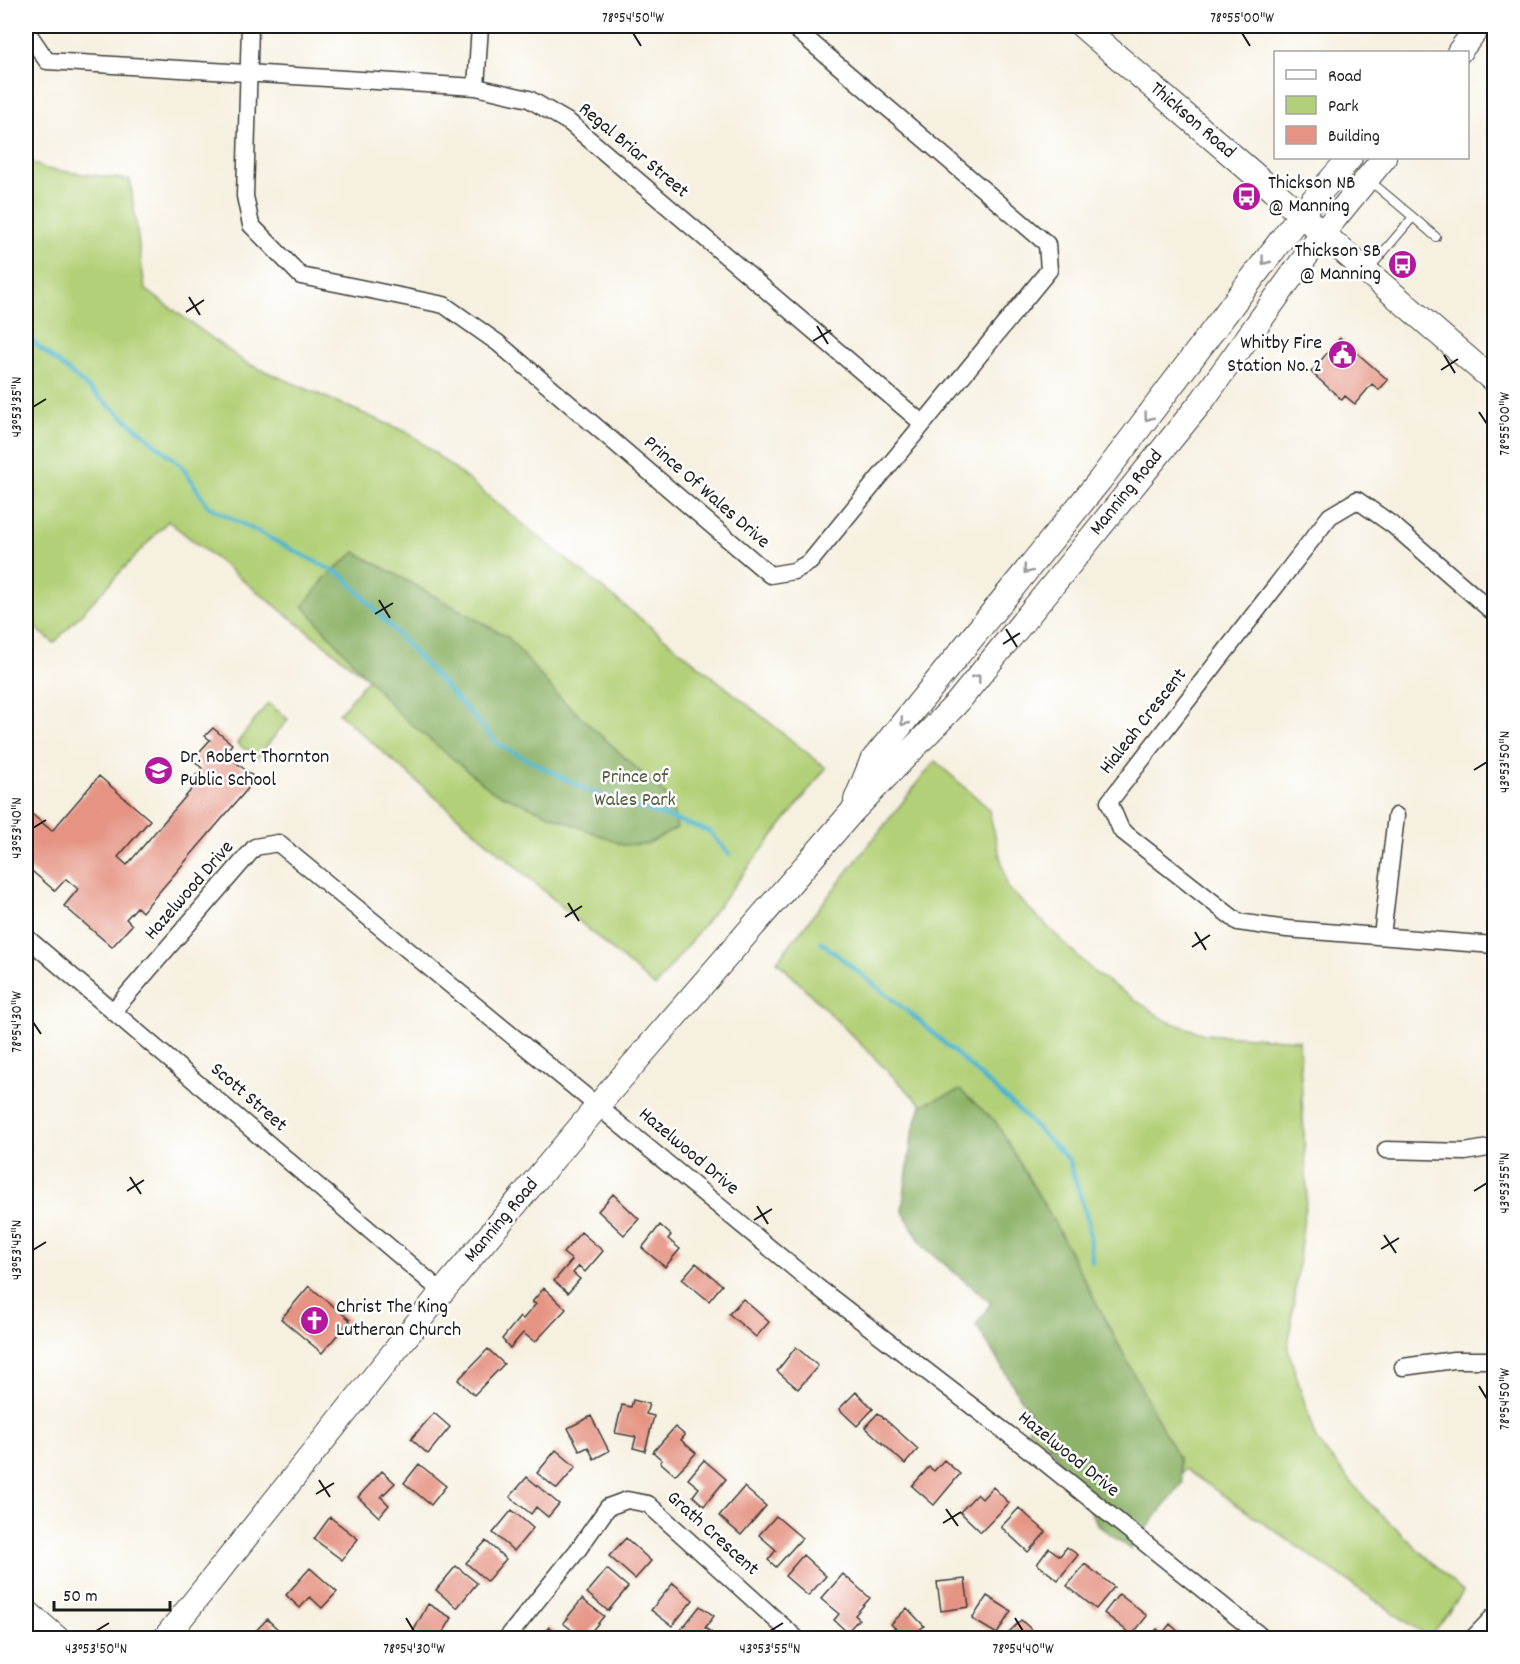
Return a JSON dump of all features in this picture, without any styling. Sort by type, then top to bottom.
[{"type":"main road","name":"Thickson Road","points":[[1082,26],[1494,381]]},
{"type":"main road","points":[[1460,51],[1479,26]]},
{"type":"main road","name":"Manning Road","points":[[851,813],[872,761],[1100,480],[1300,215],[1349,159]]},
{"type":"main road","name":"Manning Road","points":[[165,1638],[442,1292],[598,1105],[851,813],[964,694],[1202,401],[1322,234],[1383,159]]},
{"type":"main road","points":[[26,1611],[57,1638]]},
{"type":"street","name":"Prince Of Wales Drive","points":[[250,26],[245,196],[251,225],[301,276],[444,305],[498,343],[770,575],[794,571],[810,562],[1049,270],[1047,244],[792,26]]},
{"type":"street","points":[[476,87],[480,26]]},
{"type":"street","name":"Regal Briar Street","points":[[26,30],[47,61],[476,87],[529,99],[570,123],[922,423]]},
{"type":"street","name":"Hialeah Crescent","points":[[1494,613],[1394,526],[1357,500],[1330,516],[1109,802],[1121,830],[1238,922],[1287,929],[1494,945]]},
{"type":"street","points":[[1382,936],[1396,816]]},
{"type":"street","name":"Hazelwood Drive","points":[[113,1011],[255,847],[278,843],[816,1286],[1038,1457],[1263,1638]]},
{"type":"street","name":"Scott Street","points":[[26,937],[442,1292]]},
{"type":"street","points":[[1386,1150],[1465,1152],[1494,1147]]},
{"type":"street","points":[[1403,1367],[1454,1360],[1494,1360]]},
{"type":"street","name":"Grath Crescent","points":[[507,1638],[577,1551],[608,1507],[627,1500],[648,1504],[796,1638]]},
{"type":"street","points":[[1473,1638],[1494,1616]]},
{"type":"lane","points":[[1367,179],[1436,237]]},
{"type":"lane","points":[[1366,272],[1413,217]]},
{"type":"green space","name":"Prince of Wales Park","points":[[26,160],[46,169],[130,180],[145,289],[246,363],[411,434],[826,768],[655,987],[339,714],[368,679],[168,521],[54,643],[26,620]]},
{"type":"green space","points":[[355,552],[508,637],[557,695],[670,799],[677,828],[647,844],[623,845],[492,791],[399,714],[303,606],[325,578]]},
{"type":"green space","points":[[268,703],[288,719],[257,758],[237,743]]},
{"type":"green space","points":[[935,761],[988,808],[1008,888],[1095,973],[1167,1021],[1204,1034],[1299,1040],[1307,1192],[1288,1349],[1316,1440],[1370,1504],[1463,1592],[1430,1638],[1185,1469],[1142,1524],[1028,1429],[1089,1358],[947,1130],[777,961]]},
{"type":"green space","points":[[960,1090],[996,1122],[1052,1218],[1178,1458],[1183,1482],[1130,1549],[1099,1526],[976,1325],[991,1303],[923,1246],[902,1210],[912,1136],[921,1105]]},
{"type":"building","name":"Whitby Fire Station No. 2","points":[[1340,338],[1388,380],[1379,390],[1372,384],[1355,404],[1345,396],[1342,400],[1311,372]]},
{"type":"building","points":[[213,728],[232,744],[225,753],[256,779],[142,912],[137,907],[126,919],[132,925],[112,947],[64,906],[78,889],[66,879],[55,891],[26,866],[26,809],[52,831],[99,776],[150,820],[118,857],[127,865],[192,789],[190,782],[202,768],[192,760],[210,740],[205,736]]},
{"type":"building","points":[[613,1194],[639,1219],[624,1235],[598,1211]]},
{"type":"building","points":[[660,1225],[671,1235],[668,1239],[680,1249],[665,1267],[642,1248]]},
{"type":"building","points":[[581,1232],[603,1251],[585,1272],[579,1266],[573,1273],[580,1279],[568,1293],[554,1281],[572,1260],[563,1253]]},
{"type":"building","points":[[696,1263],[722,1285],[709,1301],[682,1279]]},
{"type":"building","name":"Christ The King Lutheran Church","points":[[309,1286],[350,1320],[322,1353],[281,1319]]},
{"type":"building","points":[[544,1288],[566,1309],[535,1342],[523,1333],[510,1348],[502,1339],[520,1317],[523,1319],[536,1304],[532,1302]]},
{"type":"building","points":[[743,1299],[769,1322],[756,1337],[729,1314]]},
{"type":"building","points":[[796,1347],[818,1366],[798,1389],[777,1371]]},
{"type":"building","points":[[488,1349],[504,1364],[474,1395],[458,1380]]},
{"type":"building","points":[[856,1392],[873,1409],[857,1426],[839,1409]]},
{"type":"building","points":[[633,1400],[649,1404],[646,1414],[654,1416],[645,1451],[633,1448],[636,1437],[615,1433],[622,1405],[631,1407]]},
{"type":"building","points":[[434,1413],[450,1427],[428,1454],[411,1439]]},
{"type":"building","points":[[878,1413],[918,1449],[905,1464],[865,1427]]},
{"type":"building","points":[[591,1416],[609,1451],[594,1459],[588,1447],[580,1451],[568,1428]]},
{"type":"building","points":[[675,1427],[685,1435],[681,1440],[696,1453],[675,1475],[660,1462],[662,1460],[653,1452]]},
{"type":"building","points":[[556,1450],[576,1467],[557,1489],[537,1473]]},
{"type":"building","points":[[704,1460],[726,1479],[704,1506],[693,1496],[699,1488],[688,1479]]},
{"type":"building","points":[[944,1460],[960,1474],[934,1505],[912,1486],[929,1467],[934,1471]]},
{"type":"building","points":[[419,1464],[446,1486],[431,1505],[404,1483]]},
{"type":"building","points":[[382,1471],[395,1483],[381,1497],[389,1505],[379,1517],[358,1497]]},
{"type":"building","points":[[527,1477],[559,1504],[548,1517],[536,1507],[531,1514],[510,1497]]},
{"type":"building","points":[[744,1487],[766,1506],[741,1535],[719,1516]]},
{"type":"building","points":[[993,1487],[1009,1503],[981,1532],[960,1512],[977,1494],[982,1499]]},
{"type":"building","points":[[1019,1508],[1046,1532],[1028,1552],[1001,1527]]},
{"type":"building","points":[[512,1510],[533,1528],[514,1551],[493,1533]]},
{"type":"building","points":[[776,1516],[802,1538],[776,1567],[768,1560],[776,1550],[759,1535]]},
{"type":"building","points":[[330,1517],[358,1539],[342,1560],[314,1539]]},
{"type":"building","points":[[626,1538],[651,1561],[635,1579],[609,1556]]},
{"type":"building","points":[[486,1541],[506,1559],[487,1581],[466,1563]]},
{"type":"building","points":[[1067,1547],[1078,1555],[1058,1580],[1037,1564],[1049,1548],[1060,1556]]},
{"type":"building","points":[[803,1555],[826,1576],[808,1596],[785,1576]]},
{"type":"building","points":[[1085,1564],[1114,1587],[1096,1609],[1067,1586]]},
{"type":"building","points":[[456,1566],[477,1583],[457,1608],[436,1590]]},
{"type":"building","points":[[310,1568],[337,1592],[322,1608],[310,1597],[300,1608],[286,1595]]},
{"type":"building","points":[[607,1569],[628,1587],[608,1611],[587,1593]]},
{"type":"building","points":[[843,1574],[870,1598],[855,1615],[859,1619],[847,1632],[834,1620],[839,1614],[821,1599]]},
{"type":"building","points":[[965,1579],[969,1607],[941,1611],[937,1582]]},
{"type":"building","points":[[673,1583],[693,1600],[672,1626],[651,1610]]},
{"type":"building","points":[[1119,1594],[1147,1616],[1132,1635],[1104,1613]]},
{"type":"building","points":[[987,1596],[1011,1611],[997,1634],[972,1619]]},
{"type":"building","points":[[582,1599],[604,1616],[586,1638],[582,1638],[563,1623]]},
{"type":"building","points":[[428,1604],[452,1618],[440,1638],[424,1638],[413,1632]]},
{"type":"building","points":[[700,1606],[714,1616],[705,1628],[711,1632],[706,1638],[676,1636]]},
{"type":"building","points":[[907,1608],[924,1626],[910,1638],[905,1638],[891,1624]]},
{"type":"building","points":[[267,1619],[282,1633],[277,1638],[249,1638]]},
{"type":"building","points":[[1021,1620],[1041,1638],[1004,1637]]},
{"type":"building","points":[[1170,1624],[1183,1636],[1181,1638],[1148,1638],[1157,1629],[1162,1634]]},
{"type":"building","points":[[549,1627],[563,1638],[539,1638]]},
{"type":"waterway","points":[[26,336],[182,466],[208,506],[345,577],[499,745],[589,791],[709,831],[729,854]]},
{"type":"waterway","points":[[821,942],[922,1023],[1014,1106],[1069,1160],[1088,1221],[1092,1262]]},
{"type":"place","name":"Thickson NB @ Manning","points":[[1247,196]]},
{"type":"place","name":"Thickson SB @ Manning","points":[[1402,264]]},
{"type":"place","name":"Whitby Fire Station No. 2","points":[[1343,355]]},
{"type":"place","name":"Dr. Robert Thornton Public School","points":[[159,770]]},
{"type":"place","name":"Christ The King Lutheran Church","points":[[315,1320]]}]
